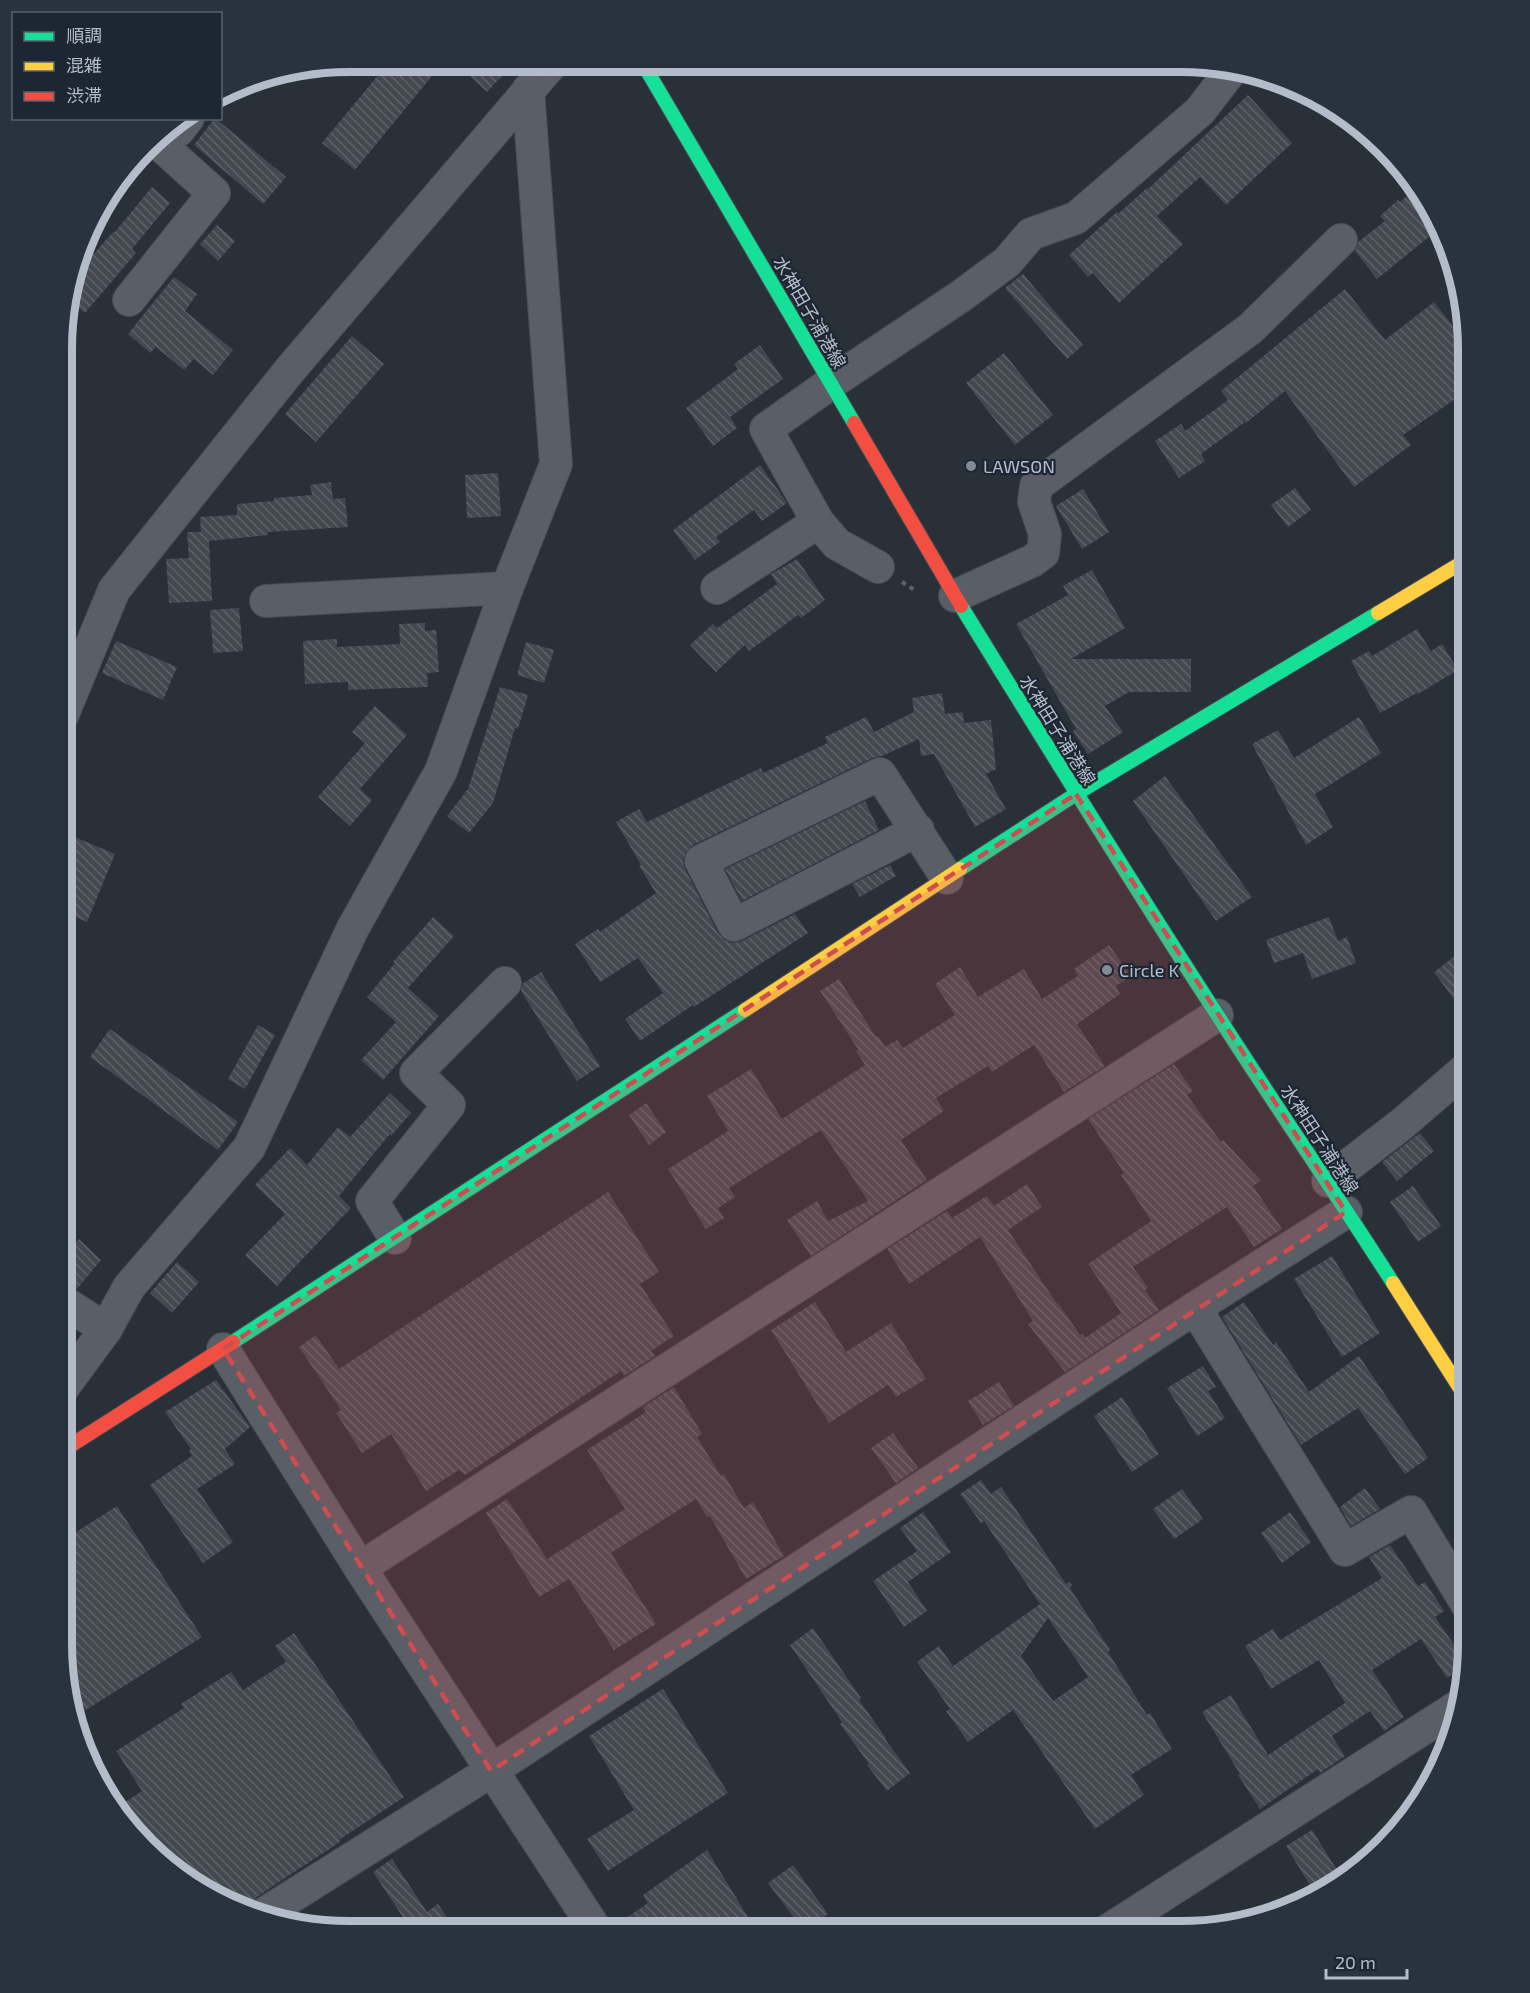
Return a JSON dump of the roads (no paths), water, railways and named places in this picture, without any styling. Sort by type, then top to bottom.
[{"type":"street","points":[[72,692],[114,590],[289,371],[543,72]]},
{"type":"street","name":"水神田子浦港線","points":[[648,72],[955,596],[1076,794],[1458,1386]]},
{"type":"street","points":[[878,567],[837,544],[818,522],[766,429],[961,296],[1007,262],[1031,234],[1076,218],[1200,111],[1227,76]]},
{"type":"street","points":[[72,1375],[106,1329],[129,1287],[249,1148],[353,928],[441,771],[507,588],[556,464],[528,90]]},
{"type":"street","points":[[129,300],[214,193],[161,146]]},
{"type":"street","points":[[955,596],[1032,561],[1043,553],[1045,534],[1034,502],[1036,486],[1250,329],[1341,240]]},
{"type":"street","points":[[717,588],[818,522]]},
{"type":"street","points":[[72,1445],[395,1238],[1076,794],[1458,565]]},
{"type":"street","points":[[266,601],[507,588]]},
{"type":"street","points":[[918,830],[734,925],[700,861],[880,774],[918,830],[947,878]]},
{"type":"street","points":[[395,1238],[372,1201],[448,1105],[416,1073],[505,983]]},
{"type":"street","points":[[360,1568],[1217,1015]]},
{"type":"street","points":[[1328,1181],[1402,1124],[1458,1076]]},
{"type":"street","points":[[271,1910],[491,1771],[1195,1308],[1346,1212]]},
{"type":"street","points":[[72,1307],[106,1329]]},
{"type":"street","points":[[1195,1308],[1345,1550],[1411,1512],[1458,1590]]},
{"type":"street","points":[[223,1349],[360,1568],[590,1921]]},
{"type":"street","points":[[1123,1921],[1450,1711]]},
{"type":"place","name":"LAWSON","points":[[971,466]]},
{"type":"place","name":"Circle K","points":[[1107,970]]}]
